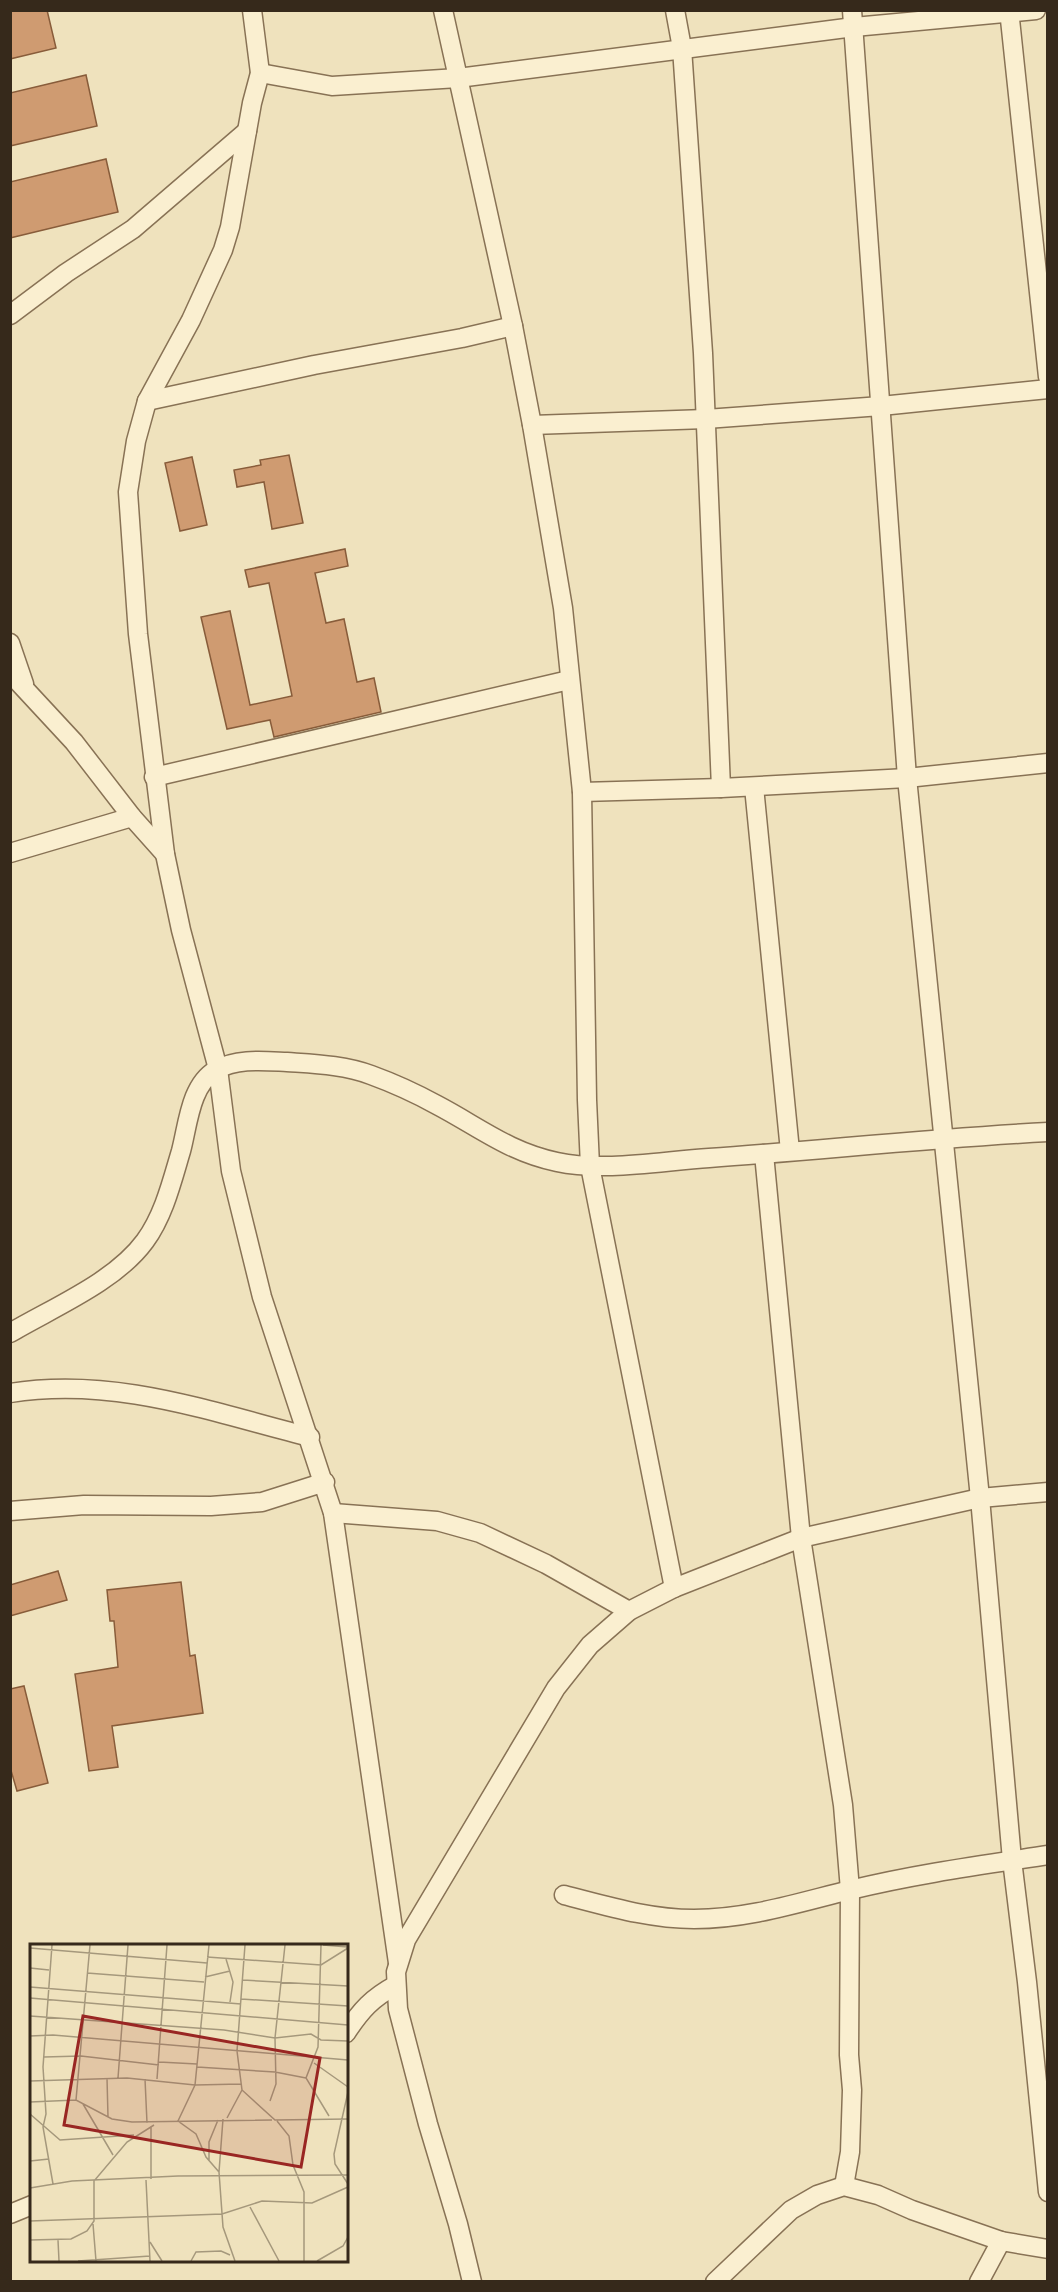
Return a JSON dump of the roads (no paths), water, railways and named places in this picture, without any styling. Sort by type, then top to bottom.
[{"type":"street","points":[[252,10],[260,74],[223,250],[191,320],[147,401],[136,441],[128,492],[138,634],[165,854],[181,930],[218,1069],[231,1171],[262,1297],[325,1482],[333,1513],[398,1963],[396,1985],[401,2021],[472,2282]]},
{"type":"street","points":[[442,10],[513,326],[563,608],[582,792],[590,1166],[675,1588]]},
{"type":"street","points":[[675,10],[682,48],[706,418],[721,788]]},
{"type":"street","points":[[260,74],[332,86],[458,78],[682,48],[853,19],[1036,10]]},
{"type":"street","points":[[1009,12],[1047,376]]},
{"type":"street","points":[[853,19],[907,778],[980,1498],[1012,1860],[1027,1982],[1047,2192]]},
{"type":"street","points":[[10,315],[66,273],[133,229],[247,131]]},
{"type":"street","points":[[147,401],[303,367],[462,338],[513,326]]},
{"type":"street","points":[[532,425],[706,418],[881,406],[1047,389]]},
{"type":"street","points":[[10,643],[25,688]]},
{"type":"street","points":[[10,674],[74,742],[132,817],[165,854]]},
{"type":"street","points":[[154,777],[569,681]]},
{"type":"street","points":[[582,792],[754,787],[907,778],[1047,763]]},
{"type":"street","points":[[754,787],[790,1151]]},
{"type":"street","points":[[10,853],[132,817]]},
{"type":"street","points":[[10,1333],[107,1276],[134,1254],[145,1241],[154,1227],[168,1194],[192,1105],[206,1077],[232,1064],[264,1061],[329,1065],[370,1074],[437,1104],[509,1147],[556,1162],[590,1166],[764,1154],[943,1137],[1047,1131]]},
{"type":"street","points":[[764,1154],[801,1538],[843,1805],[850,1890],[849,2055],[852,2090],[850,2152],[844,2187]]},
{"type":"street","points":[[10,1393],[84,1388],[123,1391],[165,1399],[310,1437]]},
{"type":"street","points":[[10,1511],[84,1505],[212,1506],[262,1502],[325,1482]]},
{"type":"street","points":[[398,1963],[406,1940],[417,1920],[556,1688],[590,1645],[629,1611],[675,1588],[801,1538],[980,1498],[1047,1492]]},
{"type":"street","points":[[333,1513],[437,1521],[480,1533],[546,1564],[629,1611]]},
{"type":"street","points":[[564,1895],[645,1916],[692,1919],[736,1917],[778,1910],[850,1890],[1047,1855]]},
{"type":"street","points":[[348,2030],[368,2004],[378,1995],[396,1985]]},
{"type":"street","points":[[716,2282],[791,2210],[817,2195],[844,2187],[878,2195],[912,2210],[1001,2241],[1047,2249]]},
{"type":"street","points":[[10,2214],[30,2206]]},
{"type":"street","points":[[979,2282],[1001,2241]]}]
